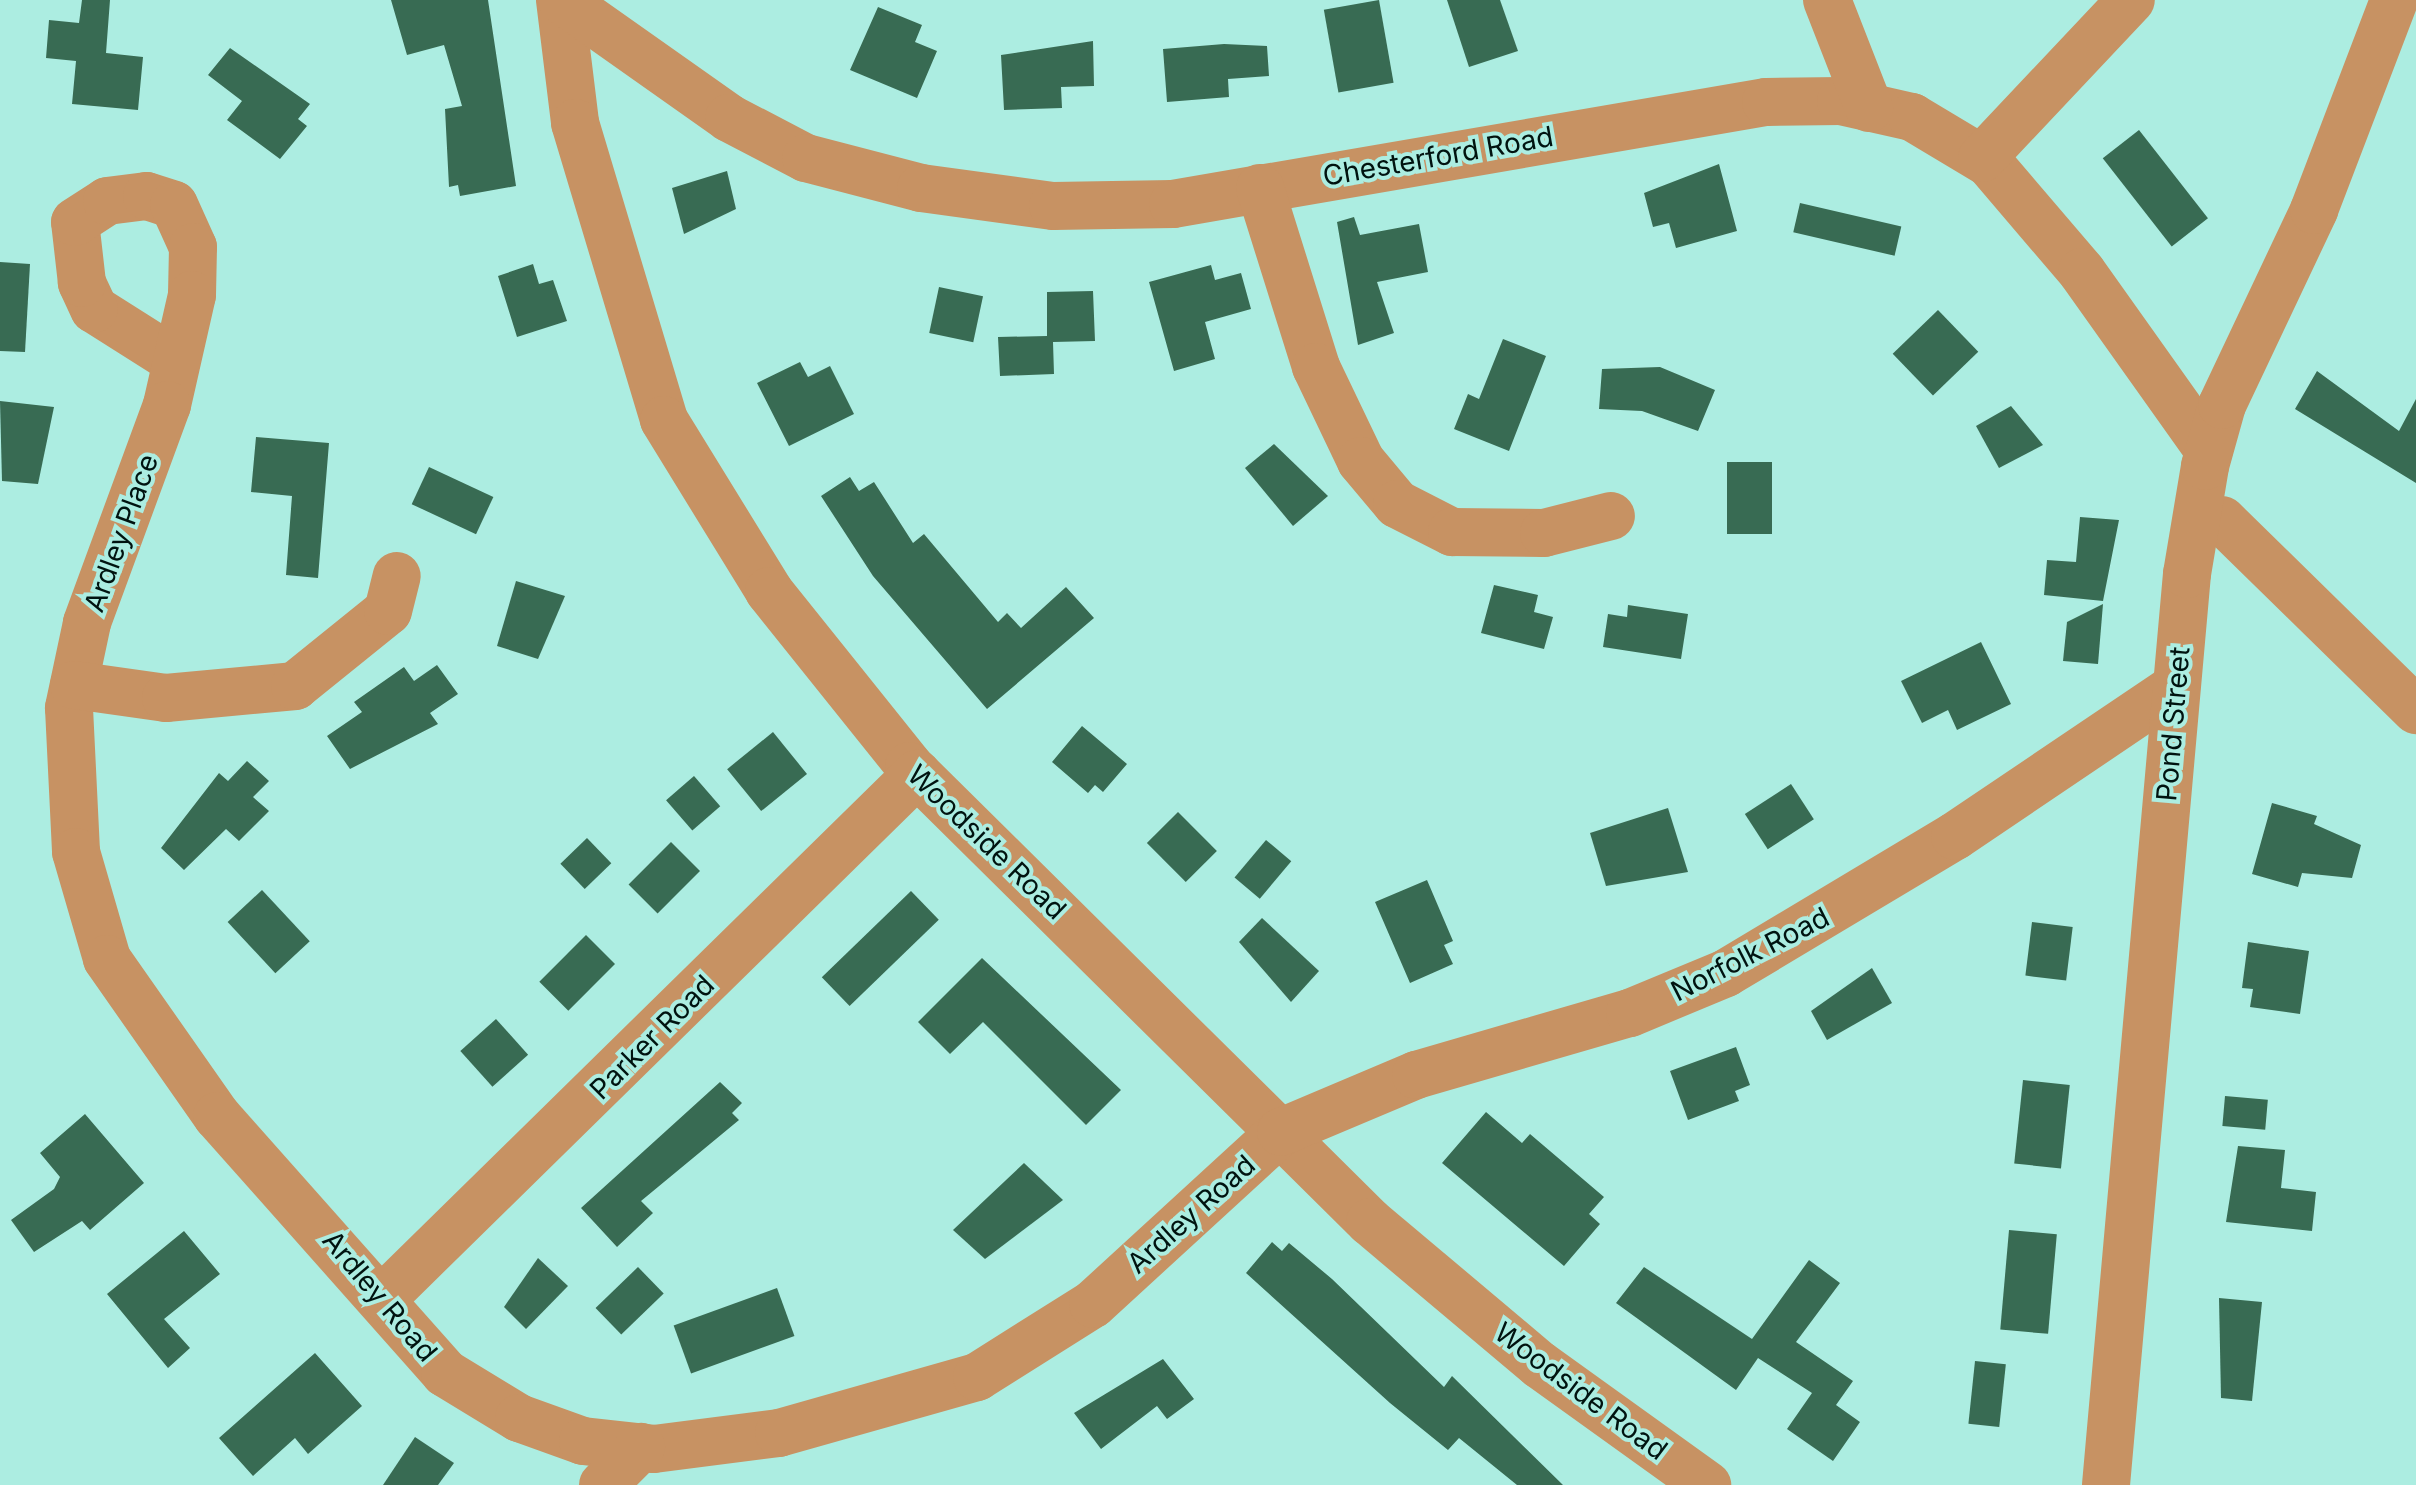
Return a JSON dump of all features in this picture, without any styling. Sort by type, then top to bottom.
[{"type":"street","name":"Chesterford Road","points":[[561,0],[729,118],[806,158],[921,188],[1053,206],[1172,204],[1660,115],[1766,102],[1869,108],[1912,118],[1982,158],[2082,272],[2210,451]]},
{"type":"street","name":"Woodside Road","points":[[561,0],[575,123],[664,420],[769,591],[917,774],[1280,1132],[1540,1366],[1708,1485]]},
{"type":"street","points":[[1827,0],[1869,108]]},
{"type":"street","points":[[1982,158],[2131,0]]},
{"type":"street","name":"Pond Street","points":[[2106,1485],[2176,687],[2210,451],[2394,0]]},
{"type":"street","points":[[1260,188],[1316,367],[1360,461],[1397,504],[1452,532],[1544,533],[1611,516]]},
{"type":"street","name":"Ardley Place","points":[[72,696],[173,360]]},
{"type":"street","points":[[2222,520],[2416,710]]},
{"type":"street","points":[[72,696],[166,698],[295,686],[388,611],[397,576]]},
{"type":"street","name":"Norfolk Road","points":[[1280,1132],[1416,1075],[1630,1014],[1726,973],[1955,836],[2176,687]]},
{"type":"street","name":"Ardley Road","points":[[72,696],[76,852],[107,960],[216,1116],[384,1297],[445,1373],[519,1418],[583,1442],[641,1447],[779,1433],[976,1377],[1092,1304],[1280,1132]]},
{"type":"street","name":"Parker Road","points":[[384,1297],[917,774]]},
{"type":"street","points":[[603,1485],[641,1447]]},
{"type":"building","points":[[82,0],[110,0],[106,53],[143,57],[138,110],[72,104],[76,61],[46,58],[49,20],[79,23]]},
{"type":"building","points":[[391,0],[488,0],[516,186],[460,196],[458,185],[449,187],[445,109],[462,106],[444,45],[407,55]]},
{"type":"building","points":[[1379,0],[1394,83],[1338,92],[1324,10]]},
{"type":"building","points":[[1447,0],[1500,0],[1518,51],[1469,67]]},
{"type":"building","points":[[878,7],[922,25],[915,42],[937,51],[917,98],[850,70]]},
{"type":"building","points":[[1093,41],[1094,86],[1061,87],[1062,108],[1004,110],[1001,55]]},
{"type":"building","points":[[1224,44],[1267,46],[1269,76],[1228,79],[1229,97],[1167,102],[1163,49]]},
{"type":"building","points":[[230,48],[310,104],[298,119],[307,126],[280,159],[227,120],[242,101],[208,75]]},
{"type":"building","points":[[2139,130],[2208,218],[2172,247],[2103,158]]},
{"type":"building","points":[[1719,164],[1737,231],[1676,248],[1669,223],[1653,227],[1644,193]]},
{"type":"building","points":[[727,171],[736,209],[684,234],[672,188]]},
{"type":"building","points":[[1800,203],[1901,226],[1895,256],[1793,232]]},
{"type":"building","points":[[1354,217],[1360,235],[1419,224],[1428,272],[1377,282],[1394,333],[1358,345],[1337,222]]},
{"type":"building","points":[[0,262],[30,264],[25,352],[0,351]]},
{"type":"building","points":[[533,264],[539,284],[553,280],[567,321],[517,337],[498,276]]},
{"type":"building","points":[[1211,265],[1215,280],[1241,273],[1251,309],[1205,322],[1215,359],[1174,371],[1149,282]]},
{"type":"building","points":[[939,287],[983,296],[973,342],[929,333]]},
{"type":"building","points":[[1093,291],[1095,341],[1053,342],[1054,374],[1000,376],[998,337],[1047,336],[1047,292]]},
{"type":"building","points":[[1938,310],[1978,352],[1933,395],[1893,354]]},
{"type":"building","points":[[1503,339],[1546,356],[1509,451],[1454,429],[1468,394],[1479,399]]},
{"type":"building","points":[[800,362],[808,377],[830,366],[854,414],[789,446],[757,383]]},
{"type":"building","points":[[1660,367],[1715,390],[1698,431],[1642,411],[1599,409],[1602,369]]},
{"type":"building","points":[[2317,371],[2399,431],[2416,399],[2416,483],[2295,409]]},
{"type":"building","points":[[0,401],[54,407],[38,484],[2,481]]},
{"type":"building","points":[[2011,406],[2043,445],[1999,468],[1976,426]]},
{"type":"building","points":[[256,437],[329,443],[318,578],[286,575],[292,496],[251,492]]},
{"type":"building","points":[[1274,444],[1328,496],[1293,526],[1245,468]]},
{"type":"building","points":[[1727,462],[1772,462],[1772,534],[1727,534]]},
{"type":"building","points":[[429,467],[493,497],[476,534],[412,504]]},
{"type":"building","points":[[850,477],[859,491],[874,482],[913,543],[924,534],[998,622],[1007,613],[1021,628],[1066,587],[1094,618],[987,709],[873,576],[821,496]]},
{"type":"building","points":[[2080,517],[2119,520],[2103,601],[2044,595],[2047,560],[2076,562]]},
{"type":"building","points":[[516,581],[565,596],[538,659],[497,646]]},
{"type":"building","points":[[1494,585],[1538,595],[1534,612],[1553,617],[1544,649],[1481,633]]},
{"type":"building","points":[[2103,604],[2098,664],[2063,661],[2067,622]]},
{"type":"building","points":[[1628,605],[1688,614],[1681,659],[1603,647],[1608,614],[1627,617]]},
{"type":"building","points":[[1981,642],[2011,704],[1957,730],[1948,710],[1922,723],[1901,681]]},
{"type":"building","points":[[437,665],[458,694],[430,713],[438,724],[350,769],[327,736],[362,712],[354,702],[404,667],[414,681]]},
{"type":"building","points":[[1082,726],[1127,764],[1103,792],[1095,785],[1088,793],[1052,762]]},
{"type":"building","points":[[773,732],[807,774],[761,811],[727,769]]},
{"type":"building","points":[[247,761],[269,781],[253,797],[269,811],[239,841],[226,829],[184,870],[161,848],[219,773],[228,781]]},
{"type":"building","points":[[694,776],[720,806],[692,830],[666,800]]},
{"type":"building","points":[[1791,784],[1814,819],[1768,849],[1745,814]]},
{"type":"building","points":[[2272,803],[2317,816],[2314,824],[2361,845],[2352,878],[2302,873],[2298,887],[2252,874]]},
{"type":"building","points":[[1668,808],[1688,872],[1606,886],[1590,833]]},
{"type":"building","points":[[1178,812],[1217,851],[1186,882],[1147,843]]},
{"type":"building","points":[[587,838],[611,863],[585,889],[560,864]]},
{"type":"building","points":[[1266,840],[1291,861],[1260,899],[1235,878]]},
{"type":"building","points":[[671,842],[700,871],[658,913],[629,884]]},
{"type":"building","points":[[1427,880],[1453,941],[1444,945],[1453,964],[1410,983],[1375,902]]},
{"type":"building","points":[[262,890],[310,941],[275,973],[228,922]]},
{"type":"building","points":[[911,891],[939,920],[850,1006],[822,977]]},
{"type":"building","points":[[1262,918],[1319,971],[1291,1002],[1239,942]]},
{"type":"building","points":[[2032,922],[2073,927],[2066,981],[2025,976]]},
{"type":"building","points":[[586,935],[615,964],[568,1011],[539,982]]},
{"type":"building","points":[[2248,942],[2309,951],[2300,1014],[2250,1007],[2253,989],[2242,988]]},
{"type":"building","points":[[982,958],[1121,1090],[1086,1125],[983,1022],[950,1054],[918,1022]]},
{"type":"building","points":[[1872,968],[1892,1003],[1827,1040],[1811,1011]]},
{"type":"building","points":[[496,1019],[528,1055],[492,1087],[460,1051]]},
{"type":"building","points":[[1736,1047],[1750,1085],[1735,1091],[1739,1101],[1688,1120],[1670,1071]]},
{"type":"building","points":[[2023,1080],[2070,1085],[2061,1168],[2014,1164]]},
{"type":"building","points":[[720,1082],[742,1103],[732,1113],[739,1120],[641,1201],[653,1213],[617,1247],[581,1208]]},
{"type":"building","points":[[2225,1096],[2268,1100],[2265,1130],[2222,1126]]},
{"type":"building","points":[[1486,1112],[1522,1143],[1530,1134],[1604,1197],[1589,1214],[1600,1224],[1564,1266],[1442,1163]]},
{"type":"building","points":[[85,1114],[144,1183],[90,1230],[82,1221],[34,1252],[11,1220],[54,1189],[60,1177],[40,1153]]},
{"type":"building","points":[[2238,1146],[2285,1150],[2281,1188],[2316,1192],[2312,1231],[2226,1222]]},
{"type":"building","points":[[1024,1163],[1063,1200],[985,1259],[953,1230]]},
{"type":"building","points":[[2009,1230],[2057,1234],[2048,1334],[2000,1330]]},
{"type":"building","points":[[184,1231],[220,1274],[164,1319],[190,1348],[168,1368],[107,1294]]},
{"type":"building","points":[[1272,1242],[1282,1251],[1289,1243],[1332,1279],[1444,1387],[1452,1376],[1563,1485],[1517,1485],[1459,1438],[1448,1450],[1390,1403],[1246,1273]]},
{"type":"building","points":[[538,1258],[568,1286],[526,1329],[504,1307]]},
{"type":"building","points":[[1809,1260],[1840,1283],[1796,1342],[1853,1381],[1836,1405],[1860,1422],[1833,1461],[1787,1429],[1812,1393],[1758,1358],[1736,1390],[1616,1303],[1644,1267],[1752,1339]]},
{"type":"building","points":[[638,1267],[664,1294],[621,1335],[596,1308]]},
{"type":"building","points":[[777,1288],[794,1336],[691,1374],[674,1326]]},
{"type":"building","points":[[2219,1298],[2262,1302],[2252,1401],[2221,1398]]},
{"type":"building","points":[[315,1353],[362,1406],[308,1454],[295,1438],[253,1476],[219,1438]]},
{"type":"building","points":[[1163,1359],[1194,1399],[1167,1419],[1157,1406],[1101,1449],[1074,1413]]},
{"type":"building","points":[[1975,1361],[2006,1364],[1999,1427],[1968,1424]]},
{"type":"building","points":[[415,1437],[454,1463],[438,1485],[383,1485]]}]
